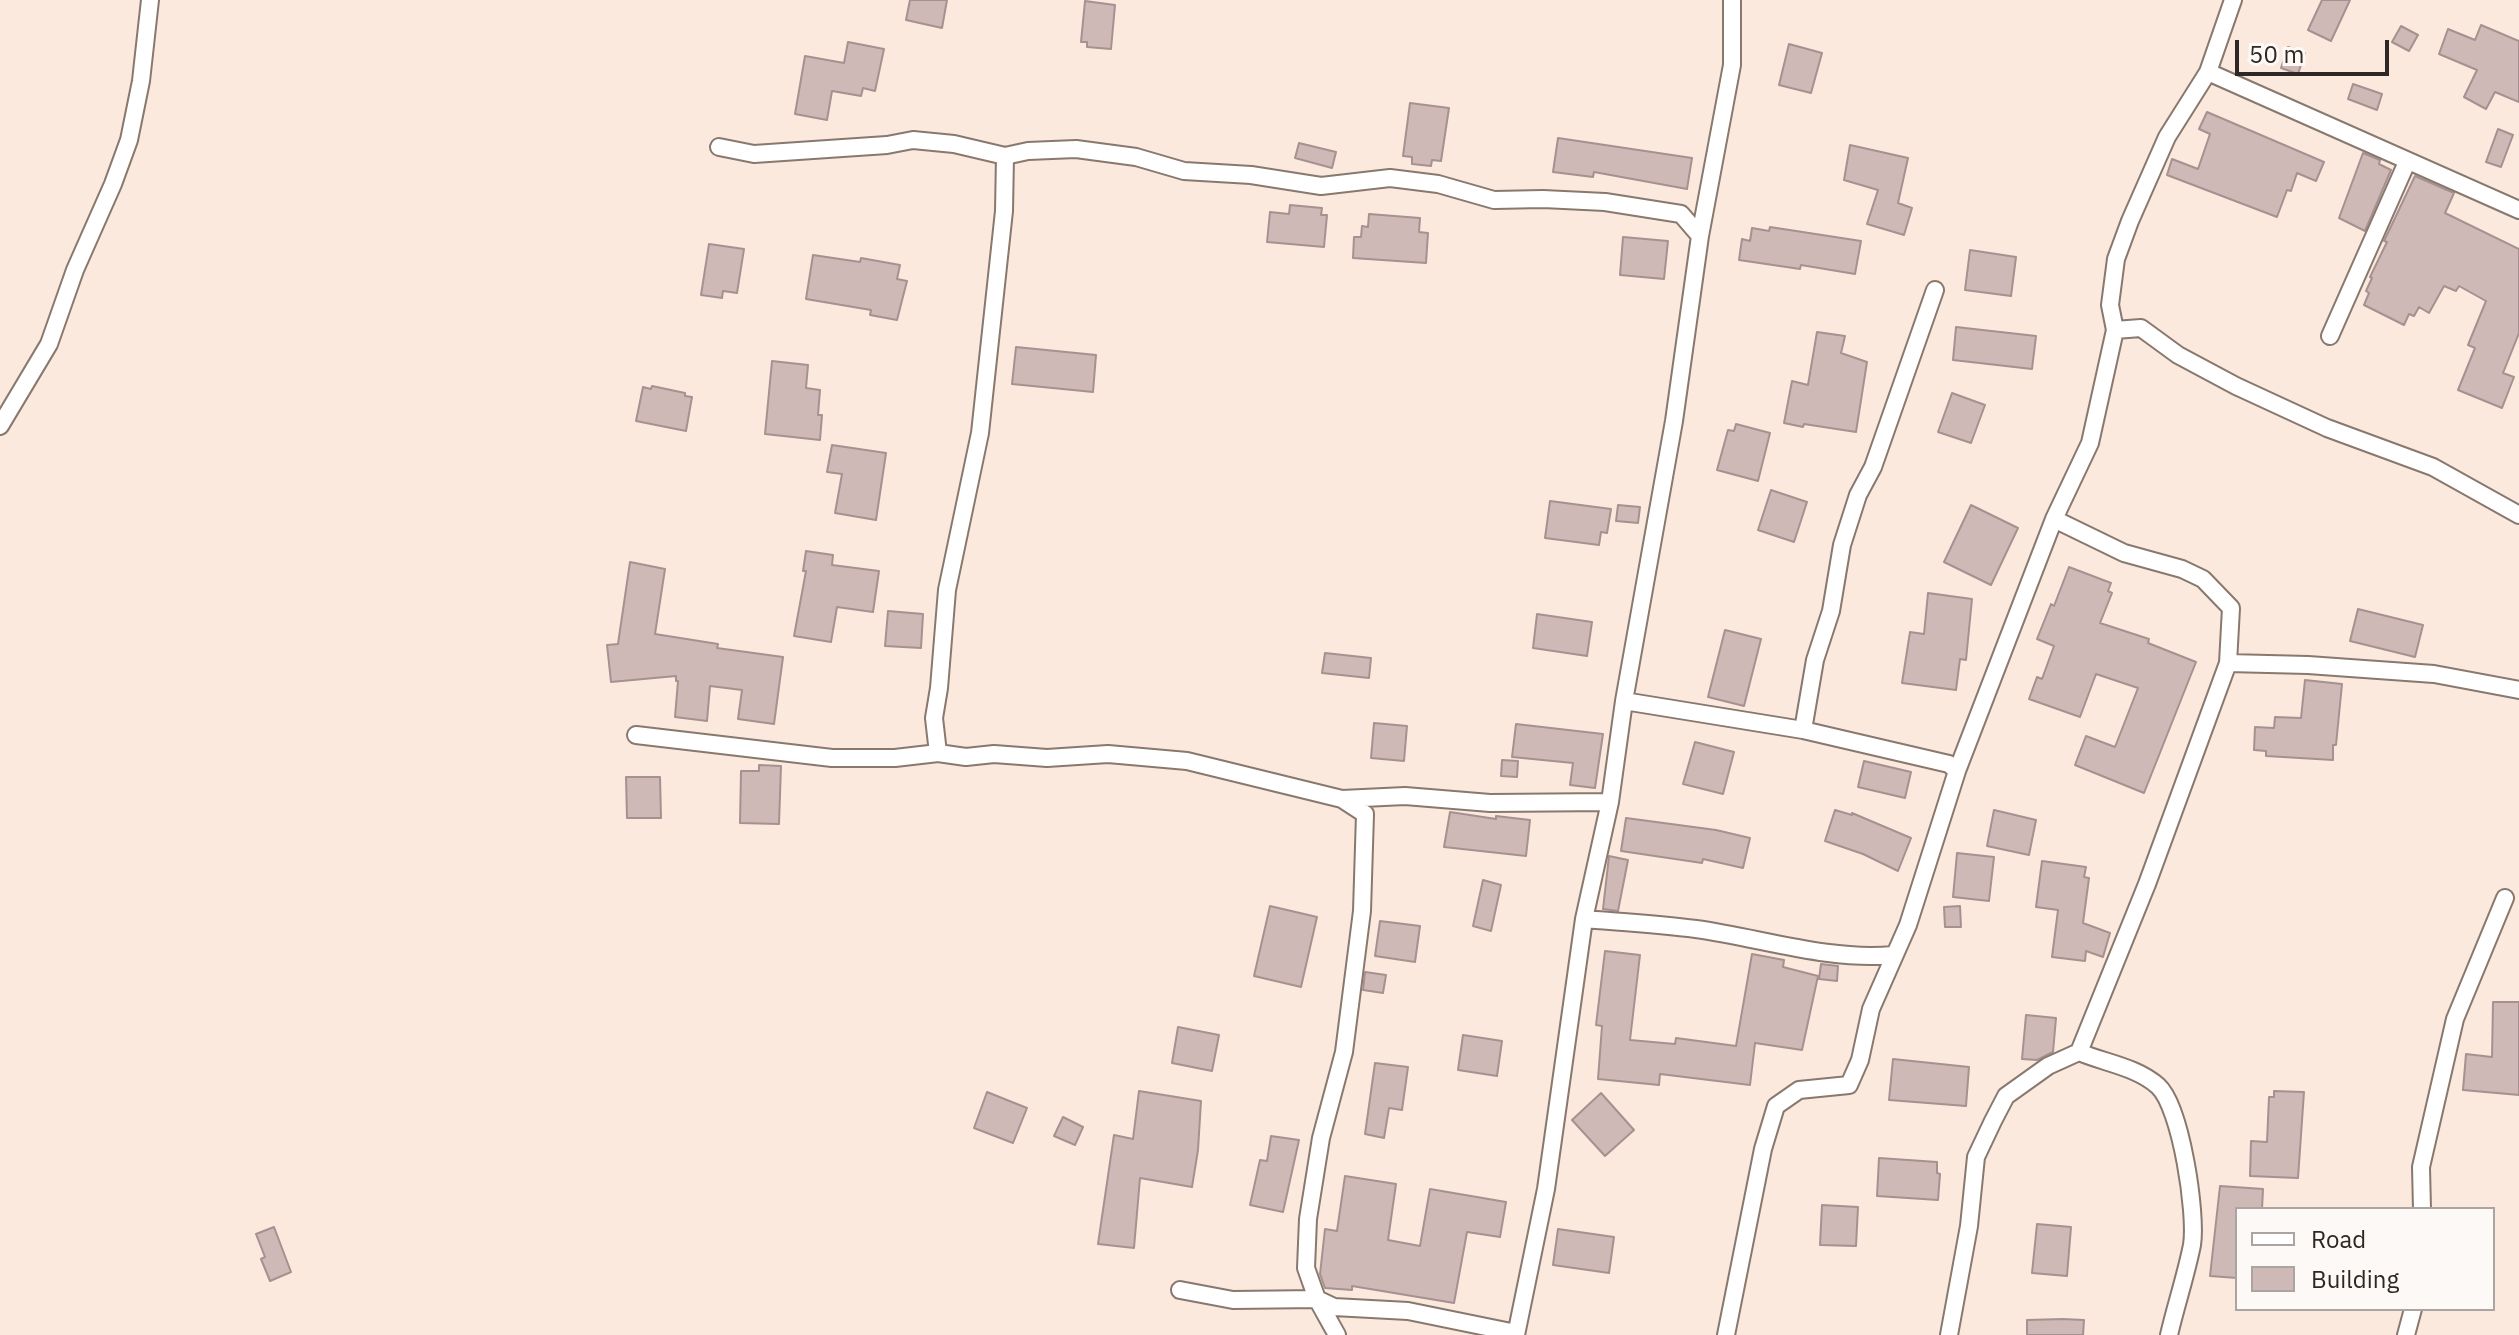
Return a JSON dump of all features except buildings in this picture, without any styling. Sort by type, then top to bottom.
[{"type":"street","points":[[0,426],[49,344],[75,270],[129,140],[141,81],[150,0]]},
{"type":"street","points":[[1180,1290],[1233,1300],[1317,1299],[1334,1307],[1408,1311],[1516,1334],[1546,1189],[1584,919],[1610,802],[1624,701],[1674,421],[1700,236],[1732,65],[1732,0]]},
{"type":"street","points":[[1726,1335],[1763,1149],[1776,1106],[1799,1090],[1849,1085],[1860,1060],[1871,1009],[1908,925],[1957,771],[2054,519],[2090,443],[2115,330],[2110,305],[2116,259],[2167,137],[2208,72],[2233,0]]},
{"type":"street","points":[[2208,72],[2519,210]]},
{"type":"street","points":[[719,147],[754,154],[887,145],[913,140],[954,144],[1005,156],[1028,151],[1076,149],[1136,157],[1184,171],[1251,175],[1321,186],[1390,178],[1438,184],[1494,200],[1605,202],[1681,214],[1700,236]]},
{"type":"street","points":[[938,753],[934,718],[947,590],[980,433],[1004,211],[1005,156]]},
{"type":"street","points":[[2330,336],[2407,162]]},
{"type":"street","points":[[1803,730],[1815,660],[1831,611],[1842,545],[1935,290]]},
{"type":"street","points":[[2115,330],[2141,328],[2178,355],[2236,386],[2327,428],[2433,467],[2519,515]]},
{"type":"street","points":[[1949,1335],[1969,1226],[1976,1157],[2006,1096],[2048,1066],[2079,1052],[2147,884],[2228,663],[2231,608],[2203,579],[2182,569],[2124,553],[2054,519]]},
{"type":"street","points":[[2228,663],[2434,674],[2519,690]]},
{"type":"street","points":[[1624,701],[1803,730],[1949,764],[1957,771]]},
{"type":"street","points":[[636,735],[832,758],[895,758],[938,753],[966,757],[994,754],[1047,758],[1108,754],[1187,761],[1342,799],[1405,796],[1490,803],[1610,802]]},
{"type":"street","points":[[1337,1335],[1317,1299],[1306,1268],[1308,1219],[1321,1138],[1344,1052],[1362,911],[1365,814],[1342,799]]},
{"type":"street","points":[[2422,1207],[2421,1167],[2455,1019],[2505,898]]},
{"type":"street","points":[[1584,919],[1697,929],[1871,957],[1893,955]]},
{"type":"street","points":[[2079,1052],[2143,1075],[2161,1088],[2173,1109],[2191,1195],[2192,1243],[2169,1335]]},
{"type":"street","points":[[2406,1335],[2412,1311]]}]
